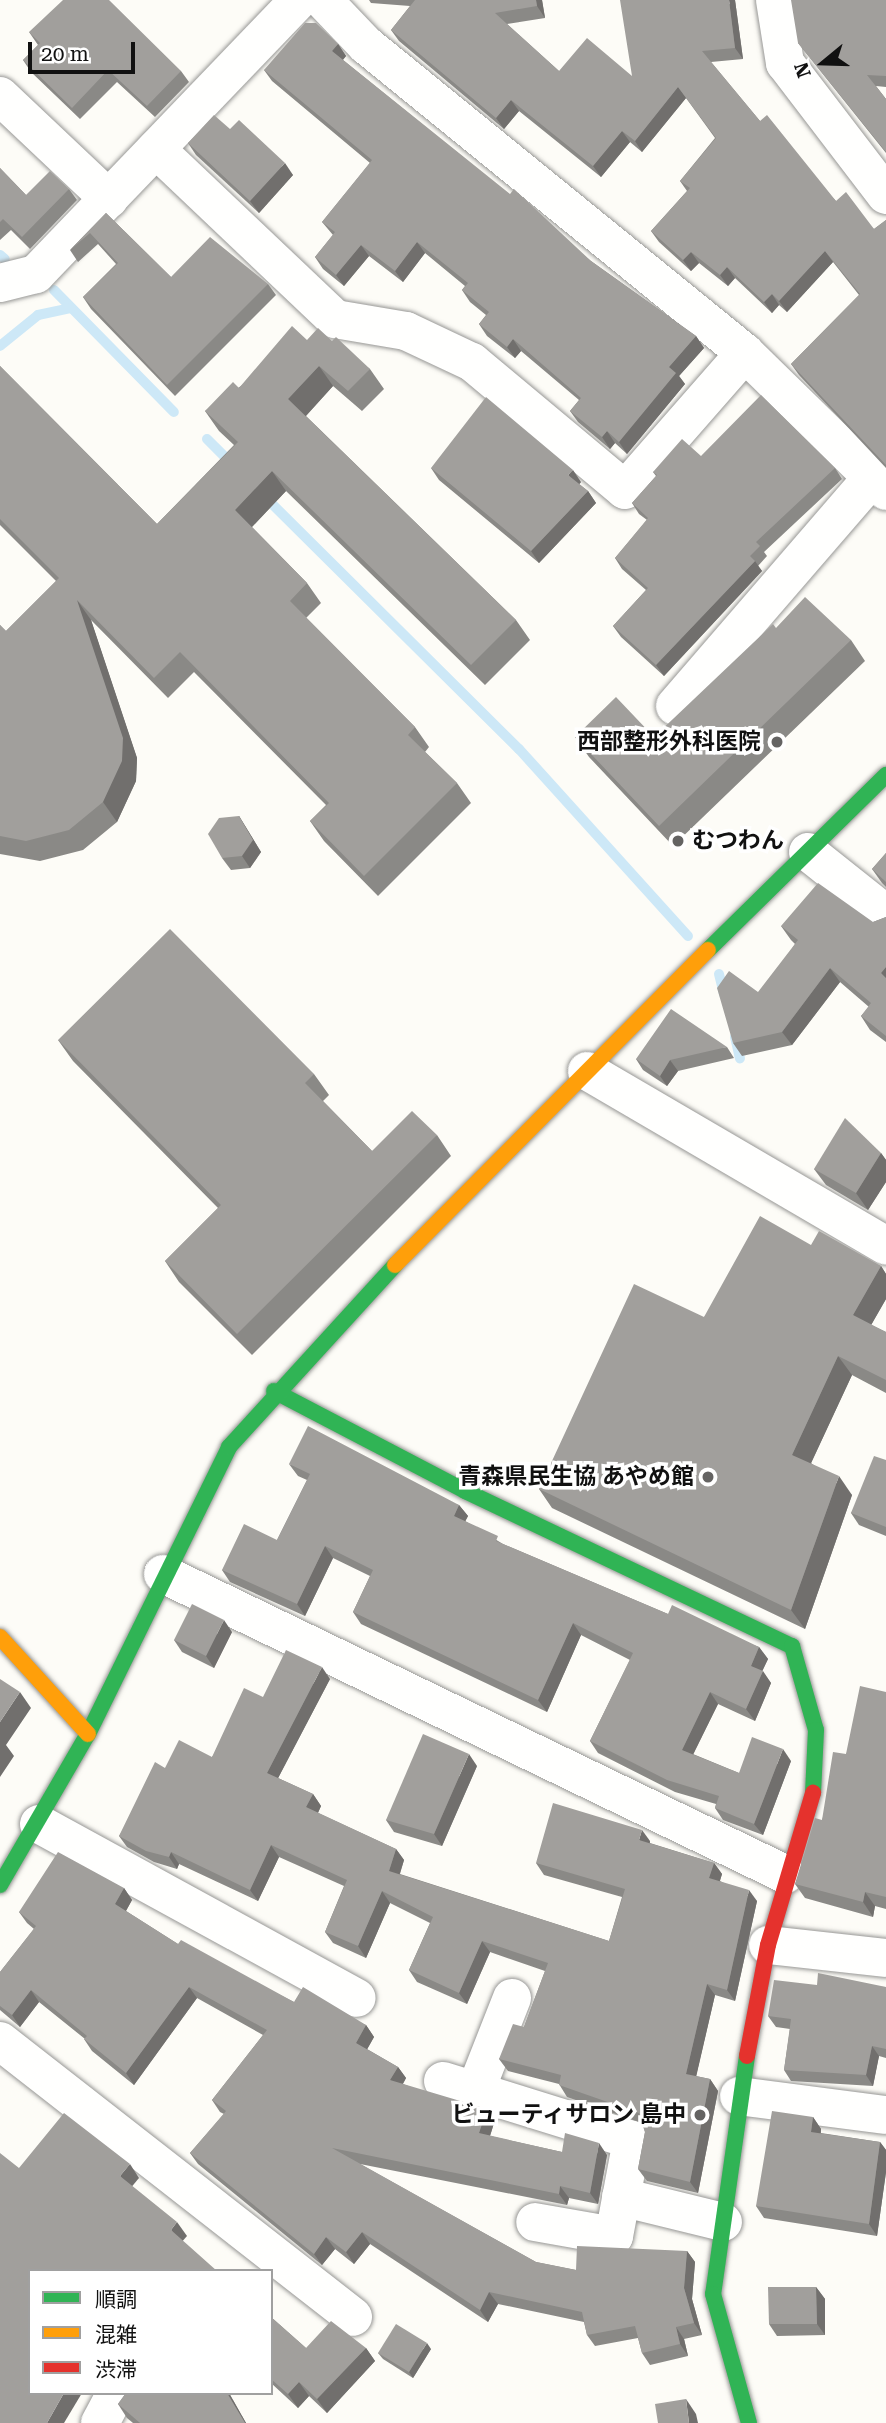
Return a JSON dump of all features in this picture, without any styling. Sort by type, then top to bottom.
[{"type":"street","points":[[0,283],[36,274],[299,0]]},
{"type":"street","points":[[323,0],[366,45],[745,353],[879,484],[675,706]]},
{"type":"street","points":[[775,0],[785,63],[886,195]]},
{"type":"street","points":[[0,96],[108,199]]},
{"type":"street","points":[[156,149],[335,319],[406,331],[472,362],[625,490],[745,353]]},
{"type":"street","points":[[0,1885],[39,1824],[88,1734],[163,1574],[229,1447],[274,1391],[458,1196],[886,775]]},
{"type":"street","points":[[808,852],[886,914]]},
{"type":"street","points":[[587,1071],[886,1246]]},
{"type":"street","points":[[274,1391],[465,1491],[792,1646],[817,1730],[813,1796],[785,1874],[768,1945],[739,2096],[713,2294],[749,2423]]},
{"type":"street","points":[[163,1574],[785,1874]]},
{"type":"street","points":[[0,1637],[88,1734]]},
{"type":"street","points":[[39,1824],[357,1998]]},
{"type":"street","points":[[768,1945],[886,1958]]},
{"type":"street","points":[[512,1998],[458,2086],[632,2140],[614,2236],[535,2222]]},
{"type":"street","points":[[0,2041],[353,2317]]},
{"type":"street","points":[[739,2096],[886,2115]]},
{"type":"street","points":[[621,2197],[723,2222]]},
{"type":"street","points":[[100,2423],[115,2395]]},
{"type":"building","points":[[63,0],[109,0],[181,71],[147,106],[108,70],[72,108],[23,60],[40,43],[29,32]]},
{"type":"building","points":[[415,0],[536,0],[537,6],[495,13],[559,71],[587,38],[632,76],[620,0],[729,0],[735,48],[702,51],[760,121],[767,115],[836,201],[846,192],[874,229],[886,220],[886,465],[791,364],[860,294],[825,251],[779,301],[772,294],[764,302],[727,267],[720,275],[691,252],[683,260],[651,231],[690,188],[680,181],[716,138],[678,87],[635,141],[622,131],[593,166],[511,100],[496,118],[391,30]]},
{"type":"building","points":[[791,0],[886,0],[886,76],[867,75],[886,99],[886,152],[798,43]]},
{"type":"building","points":[[305,23],[316,23],[338,44],[332,51],[510,194],[514,189],[591,261],[696,336],[669,367],[676,373],[619,442],[607,431],[602,437],[570,411],[581,398],[513,339],[507,347],[479,324],[489,312],[462,290],[468,283],[417,242],[395,271],[361,245],[336,275],[315,257],[335,232],[322,222],[372,160],[264,70]]},
{"type":"building","points":[[214,115],[230,129],[239,120],[285,163],[250,201],[188,143]]},
{"type":"building","points":[[0,168],[26,195],[50,171],[69,189],[22,237],[3,219],[0,222]]},
{"type":"building","points":[[106,213],[171,277],[210,237],[268,284],[167,385],[83,297],[118,263],[90,233],[70,250]]},
{"type":"building","points":[[292,326],[307,340],[318,328],[332,341],[336,337],[370,369],[348,391],[319,366],[288,399],[516,620],[471,665],[272,471],[235,510],[307,583],[290,601],[415,727],[408,735],[457,783],[364,876],[310,821],[329,803],[180,652],[154,678],[77,600],[123,738],[122,761],[103,802],[69,830],[26,841],[0,836],[0,625],[6,631],[59,578],[0,519],[0,366],[157,524],[238,442],[205,411],[233,382],[239,388]]},
{"type":"building","points":[[761,395],[835,468],[756,542],[760,546],[750,556],[755,561],[656,665],[613,626],[648,588],[615,558],[648,518],[632,503],[657,475],[653,472],[682,439],[701,456]]},
{"type":"building","points":[[486,397],[573,470],[568,475],[588,491],[531,551],[431,468]]},
{"type":"building","points":[[805,597],[851,640],[659,826],[575,737],[616,697],[654,737],[773,624],[776,628]]},
{"type":"building","points":[[239,816],[253,840],[242,856],[222,858],[208,834],[219,818]]},
{"type":"building","points":[[886,853],[886,882],[872,869]]},
{"type":"building","points":[[818,883],[873,922],[886,917],[886,967],[881,973],[886,978],[886,1036],[861,1016],[871,1003],[830,968],[782,1032],[733,1043],[717,988],[729,971],[758,992],[798,940],[781,926]]},
{"type":"building","points":[[170,929],[314,1074],[305,1083],[372,1151],[412,1111],[437,1135],[237,1334],[165,1261],[221,1205],[58,1040]]},
{"type":"building","points":[[671,1009],[727,1047],[670,1060],[660,1076],[636,1059]]},
{"type":"building","points":[[845,1118],[881,1153],[856,1193],[814,1169]]},
{"type":"building","points":[[760,1216],[811,1245],[819,1231],[881,1266],[853,1315],[886,1332],[886,1380],[838,1356],[792,1455],[839,1476],[791,1610],[539,1489],[634,1284],[704,1317]]},
{"type":"building","points":[[308,1426],[459,1505],[454,1516],[498,1536],[496,1541],[668,1614],[672,1605],[759,1647],[751,1666],[763,1671],[746,1709],[710,1692],[682,1750],[739,1773],[752,1737],[783,1749],[754,1824],[715,1808],[719,1796],[667,1780],[590,1741],[633,1653],[573,1623],[538,1700],[353,1612],[373,1570],[325,1546],[297,1604],[222,1570],[244,1524],[277,1540],[310,1474],[289,1464]]},
{"type":"building","points":[[874,1456],[886,1460],[886,1527],[851,1513]]},
{"type":"building","points":[[192,1604],[224,1620],[206,1656],[174,1640]]},
{"type":"building","points":[[286,1650],[322,1667],[267,1773],[313,1794],[306,1807],[396,1849],[389,1871],[609,1941],[625,1889],[536,1863],[553,1803],[642,1830],[639,1840],[714,1863],[709,1878],[749,1890],[727,1990],[707,1984],[686,2074],[710,2079],[690,2182],[638,2169],[645,2132],[639,2113],[559,2085],[561,2075],[499,2059],[513,2024],[524,2027],[548,1963],[482,1941],[459,1993],[409,1970],[433,1917],[382,1891],[358,1946],[325,1932],[347,1880],[271,1845],[250,1890],[171,1852],[169,1857],[146,1851],[119,1836],[155,1762],[165,1768],[179,1740],[212,1757],[244,1688],[263,1697]]},
{"type":"building","points":[[0,1679],[20,1692],[0,1722]]},
{"type":"building","points":[[860,1686],[886,1692],[886,1897],[865,1892],[863,1902],[795,1884],[815,1818],[822,1820],[833,1752],[846,1754]]},
{"type":"building","points":[[423,1734],[469,1754],[434,1834],[386,1820]]},
{"type":"building","points":[[58,1852],[124,1888],[115,1904],[178,1944],[181,1940],[294,2002],[303,1987],[366,2025],[356,2043],[398,2067],[390,2080],[487,2109],[479,2133],[562,2152],[565,2133],[599,2143],[590,2193],[560,2186],[559,2194],[332,2148],[536,2262],[576,2270],[577,2246],[687,2251],[684,2288],[694,2323],[676,2327],[680,2344],[642,2353],[635,2326],[587,2335],[582,2312],[489,2292],[480,2310],[362,2232],[346,2252],[326,2237],[314,2254],[190,2153],[226,2111],[212,2100],[267,2030],[189,1987],[126,2073],[84,2039],[87,2036],[31,1990],[12,2015],[0,2006],[0,1972],[36,1926],[19,1912]]},
{"type":"building","points":[[818,1973],[886,1987],[886,2049],[872,2046],[866,2075],[784,2070],[791,2019],[768,2016],[774,1980],[817,1985]]},
{"type":"building","points":[[772,2111],[813,2117],[811,2132],[880,2142],[869,2224],[756,2206]]},
{"type":"building","points":[[64,2113],[130,2164],[120,2176],[177,2222],[171,2230],[215,2269],[28,2269],[28,2395],[63,2395],[47,2423],[0,2423],[0,2153],[19,2168]]},
{"type":"building","points":[[768,2287],[816,2287],[817,2324],[769,2324]]},
{"type":"building","points":[[273,2319],[306,2348],[331,2321],[366,2348],[317,2399],[299,2382],[288,2394],[273,2381]]},
{"type":"building","points":[[396,2324],[427,2343],[409,2372],[378,2353]]},
{"type":"building","points":[[125,2395],[228,2395],[245,2423],[140,2423],[118,2404]]},
{"type":"building","points":[[686,2399],[689,2423],[658,2423],[655,2404]]},
{"type":"waterway","points":[[0,255],[5,259]]},
{"type":"waterway","points":[[54,290],[174,412]]},
{"type":"waterway","points":[[0,346],[38,315],[70,308]]},
{"type":"waterway","points":[[207,439],[234,466]]},
{"type":"waterway","points":[[263,495],[519,749],[688,936]]},
{"type":"waterway","points":[[719,974],[724,994]]},
{"type":"waterway","points":[[735,1037],[740,1058]]},
{"type":"traffic: fast","points":[[708,950],[886,775]]},
{"type":"traffic: fast","points":[[0,1885],[88,1734],[229,1447],[395,1265]]},
{"type":"traffic: fast","points":[[274,1391],[465,1491],[792,1646],[816,1730],[813,1793]]},
{"type":"traffic: fast","points":[[747,2056],[713,2294],[749,2423]]},
{"type":"traffic: slow","points":[[395,1265],[708,950]]},
{"type":"traffic: slow","points":[[0,1637],[88,1734]]},
{"type":"traffic: jam","points":[[747,2056],[768,1945],[813,1793]]},
{"type":"place","name":"西部整形外科医院","points":[[777,742]]},
{"type":"place","name":"むつわん","points":[[678,841]]},
{"type":"place","name":"青森県民生協 あやめ館","points":[[708,1477]]},
{"type":"place","name":"ビューティサロン 島中","points":[[700,2115]]}]
